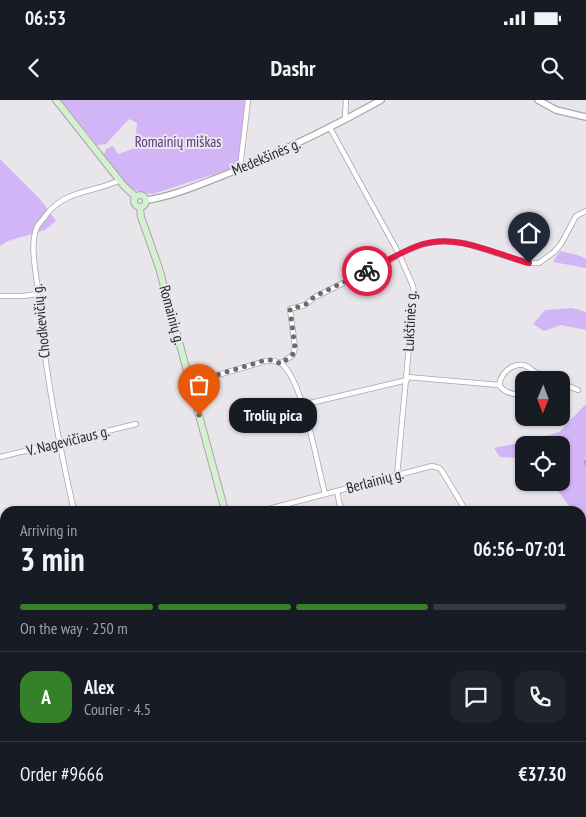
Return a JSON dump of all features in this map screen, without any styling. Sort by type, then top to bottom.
[{"type":"main road","points":[[56,100],[120,180],[136,197]]},
{"type":"main road","points":[[142,196],[146,200],[145,204],[140,208],[134,202],[136,197],[142,196]]},
{"type":"main road","name":"Romainių g.","points":[[140,208],[159,268],[224,506]]},
{"type":"street","points":[[240,168],[248,100]]},
{"type":"street","points":[[345,120],[346,100]]},
{"type":"street","name":"Medekšinės g.","points":[[146,200],[155,199],[200,184],[240,168],[330,128],[381,100]]},
{"type":"street","points":[[538,100],[556,110],[586,117]]},
{"type":"street","name":"Lukštinės g.","points":[[330,128],[399,254],[413,286],[407,378],[397,475]]},
{"type":"street","name":"Chodkevičių g.","points":[[73,506],[58,443],[46,369],[34,249],[37,226],[49,210],[67,198],[93,188],[110,185],[120,180]]},
{"type":"street","points":[[281,364],[293,354],[295,348],[290,309],[305,305],[315,296],[399,254],[424,244],[440,241],[464,243],[529,263],[539,263],[561,244],[576,216],[586,211]]},
{"type":"street","points":[[0,296],[38,294]]},
{"type":"street","points":[[190,383],[266,360],[274,360],[285,367],[294,383],[302,405],[325,494]]},
{"type":"street","points":[[499,384],[508,368],[512,366],[529,367],[533,371]]},
{"type":"street","points":[[302,405],[407,378],[499,384],[503,389],[515,395]]},
{"type":"street","points":[[570,387],[578,390]]},
{"type":"street","name":"V. Nagevičiaus g.","points":[[0,458],[136,424]]},
{"type":"street","name":"Berlainių g.","points":[[280,506],[427,467],[439,468],[463,506]]},
{"type":"street","points":[[337,491],[340,506]]},
{"type":"green space","name":"Romainių miškas","points":[[61,100],[245,100],[239,166],[153,194],[143,193],[124,182],[104,155],[106,149],[113,146],[118,154],[135,148],[137,123],[129,119],[106,144],[97,145]]},
{"type":"green space","points":[[0,159],[40,199],[56,221],[45,230],[8,241],[0,246]]},
{"type":"green space","points":[[560,251],[586,259],[586,268],[553,262]]},
{"type":"green space","points":[[572,308],[586,312],[586,330],[561,325],[544,331],[533,324],[545,310]]},
{"type":"green space","points":[[586,404],[586,506],[569,506],[558,491],[570,491],[570,436],[546,436],[559,432],[565,426],[570,426],[570,421]]},
{"type":"green space","points":[[515,444],[515,458],[500,457],[494,448]]},
{"type":"waterway","points":[[586,461],[584,462],[586,465]]},
{"type":"way so far","points":[[199,415],[190,383],[266,360],[274,360],[281,364],[293,354],[295,348],[290,309],[305,305],[315,296],[367,271]]},
{"type":"place","name":"Trolių pica","points":[[199,415]]},
{"type":"route","points":[[367,271],[399,254],[424,244],[440,241],[464,243],[529,263]]}]
